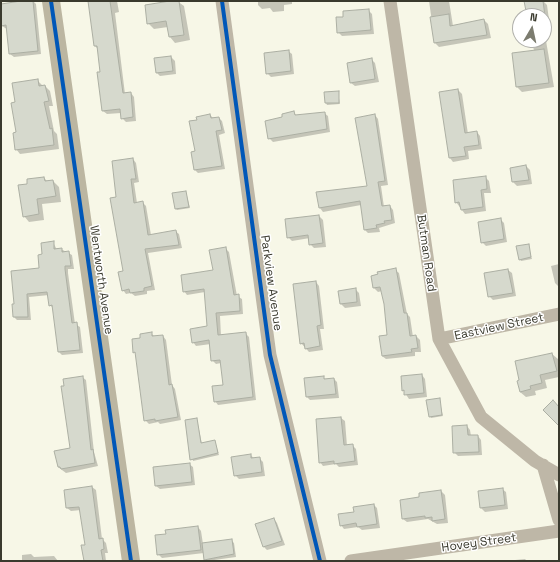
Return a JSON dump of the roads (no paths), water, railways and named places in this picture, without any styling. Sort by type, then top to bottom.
[{"type":"street","name":"Wentworth Avenue","points":[[51,1],[131,561]]},
{"type":"street","name":"Butman Road","points":[[390,1],[439,339],[481,417],[543,466],[559,475]]},
{"type":"street","name":"Parkview Avenue","points":[[220,2],[270,355],[320,561]]},
{"type":"street","name":"Eastview Street","points":[[439,339],[559,314]]},
{"type":"street","points":[[543,466],[559,520]]},
{"type":"street","name":"Hovey Street","points":[[351,561],[559,531]]}]
